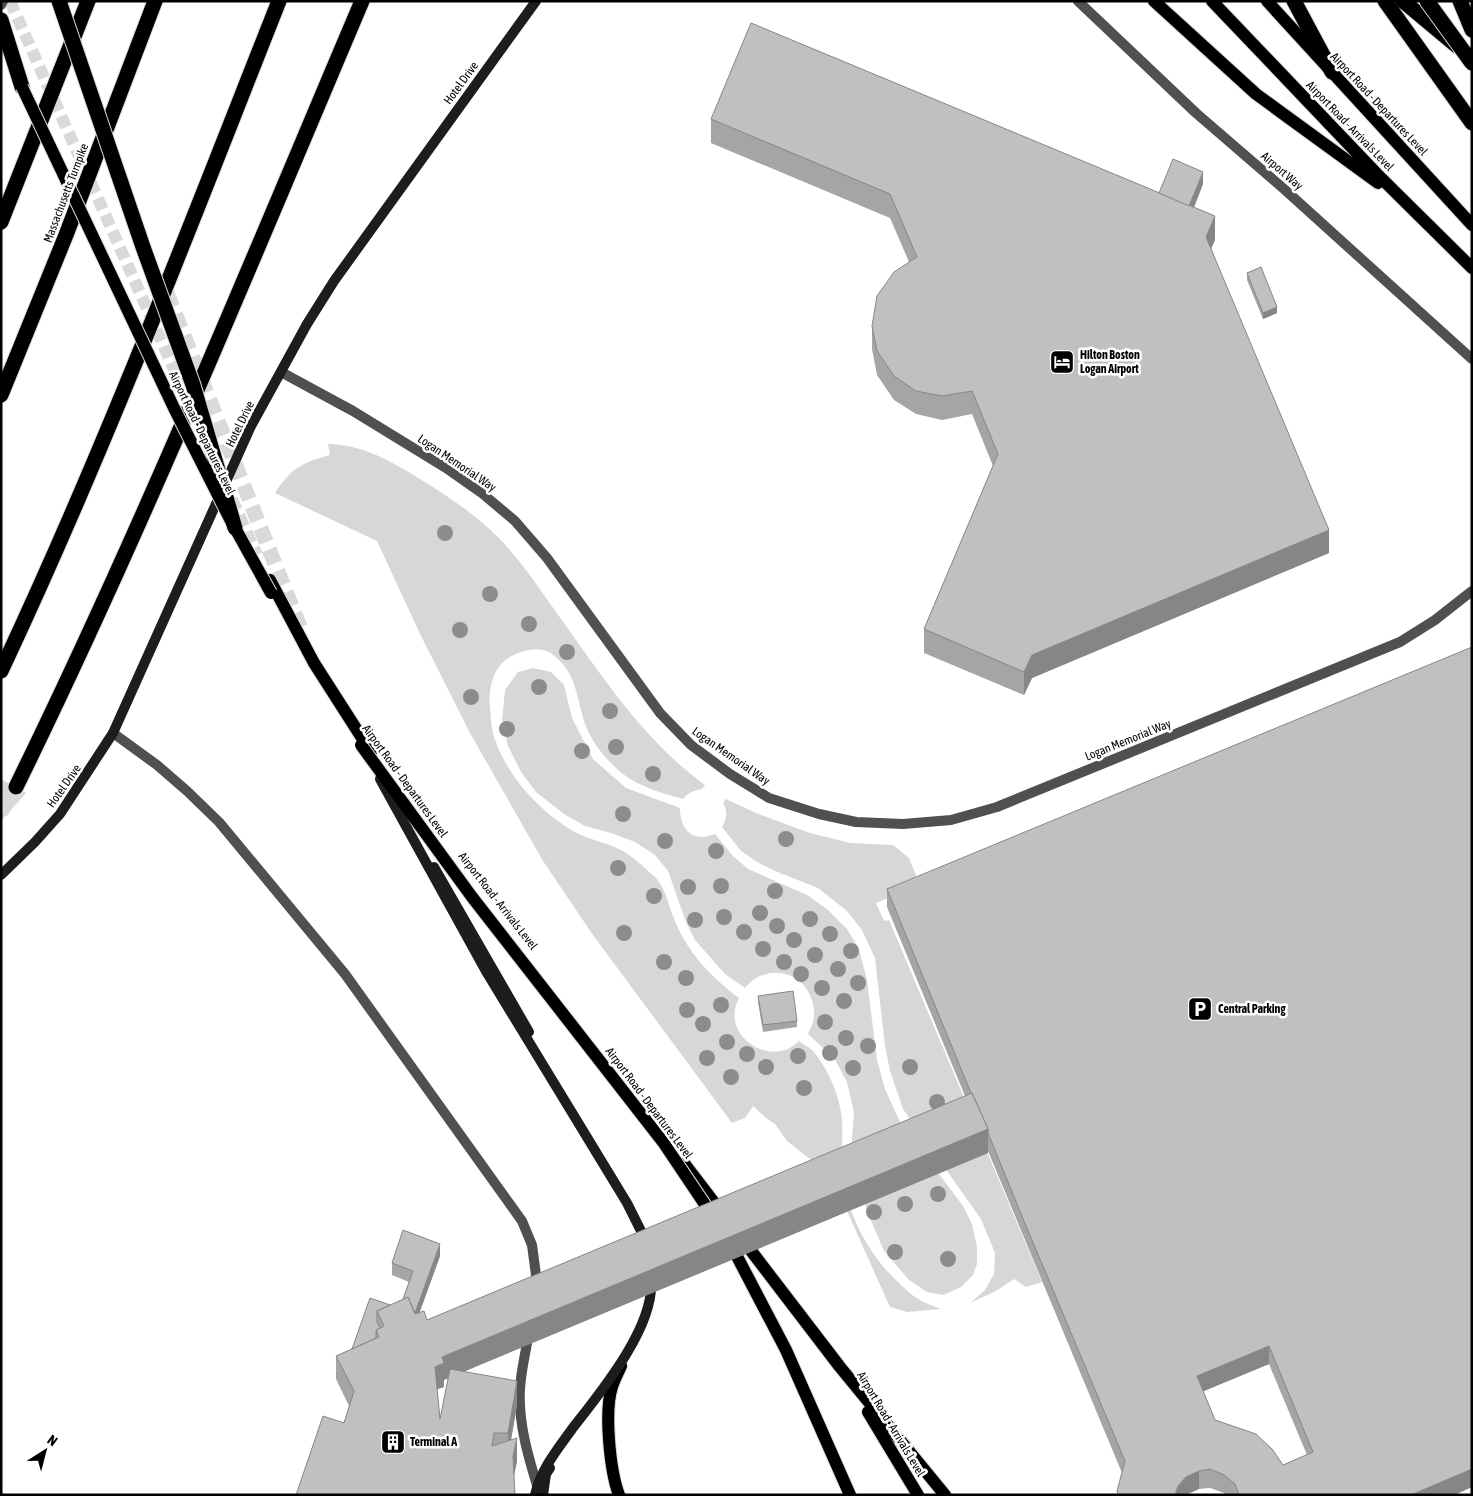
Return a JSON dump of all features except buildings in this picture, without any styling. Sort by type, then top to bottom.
[{"type":"highway","points":[[59,1],[146,255],[193,385],[235,528]]},
{"type":"highway","points":[[1,222],[88,1]]},
{"type":"highway","name":"Massachusetts Turnpike","points":[[1,394],[66,235],[155,1]]},
{"type":"highway","points":[[1,671],[51,563],[89,474],[178,257],[279,1]]},
{"type":"highway","points":[[16,787],[94,626],[362,1]]},
{"type":"highway","points":[[1294,1],[1332,72]]},
{"type":"highway","points":[[1385,1],[1472,123]]},
{"type":"highway","points":[[1403,1],[1472,57]]},
{"type":"highway","points":[[1427,1],[1472,63]]},
{"type":"highway","points":[[1460,1],[1472,30]]},
{"type":"highway","points":[[1,20],[22,87]]},
{"type":"main road","name":"Hotel Drive","points":[[1,875],[36,842],[60,814],[113,733],[252,426],[307,324],[334,281],[536,1]]},
{"type":"main road","points":[[1154,1],[1256,94],[1412,208]]},
{"type":"main road","name":"Airport Road - Arrivals Level","points":[[1212,1],[1320,115],[1472,268]]},
{"type":"main road","name":"Airport Road - Departures Level","points":[[1267,1],[1472,225]]},
{"type":"main road","name":"Airport Road - Departures Level","points":[[1,42],[174,408],[235,528],[325,690],[362,745],[472,897],[663,1142],[726,1227],[734,1250],[786,1350],[850,1495]]},
{"type":"main road","name":"Airport Road - Arrivals Level","points":[[257,555],[314,663],[353,725],[436,844],[726,1227],[746,1244],[840,1367],[893,1451],[918,1495]]},
{"type":"main road","points":[[353,725],[627,1204],[641,1233],[650,1262],[651,1285],[647,1311],[639,1332],[546,1474],[543,1495]]},
{"type":"main road","points":[[362,745],[487,973],[627,1203],[642,1233],[650,1262],[652,1285],[647,1311],[639,1332],[585,1412],[552,1456],[538,1481],[535,1495]]},
{"type":"main road","points":[[619,1495],[614,1481],[608,1411],[611,1388],[627,1352]]},
{"type":"main road","points":[[840,1367],[945,1495]]},
{"type":"street","points":[[1,5],[3,1]]},
{"type":"street","name":"Airport Way","points":[[1078,1],[1196,112],[1472,359]]},
{"type":"street","name":"Logan Memorial Way","points":[[281,372],[354,411],[446,468],[483,494],[515,522],[547,558],[660,713],[691,746],[730,774],[769,798],[819,814],[856,822],[904,824],[951,820],[997,808],[1400,642],[1435,620],[1472,591]]},
{"type":"street","points":[[113,733],[180,784],[219,822],[344,974],[522,1222],[532,1244],[536,1275],[534,1294]]},
{"type":"street","points":[[531,1322],[520,1389],[521,1419],[530,1465],[540,1495]]},
{"type":"shaded area","points":[[328,444],[363,450],[394,464],[448,497],[500,539],[533,579],[603,677],[640,724],[660,746],[705,785],[702,789],[691,792],[683,799],[658,792],[635,782],[619,771],[604,756],[593,740],[584,722],[577,693],[570,675],[558,659],[550,653],[539,649],[529,650],[510,657],[499,666],[493,679],[490,693],[492,730],[500,751],[515,778],[536,802],[560,823],[578,834],[624,852],[639,862],[657,879],[665,893],[680,933],[687,944],[701,964],[739,998],[735,1012],[736,1024],[742,1036],[762,1050],[775,1052],[788,1049],[799,1041],[817,1056],[831,1079],[841,1112],[844,1183],[853,1216],[860,1232],[879,1261],[902,1286],[920,1300],[941,1309],[907,1312],[890,1307],[834,1182],[815,1163],[787,1141],[775,1124],[753,1106],[745,1118],[732,1123],[593,935],[543,861],[470,733],[420,634],[377,541],[275,493],[292,472],[305,464],[330,455]]},
{"type":"shaded area","points":[[533,668],[551,672],[564,685],[572,718],[593,759],[626,788],[680,808],[682,823],[689,833],[700,837],[715,834],[732,855],[748,869],[807,895],[827,909],[847,929],[859,949],[867,980],[877,1060],[885,1089],[900,1122],[963,1206],[972,1224],[977,1247],[977,1264],[973,1275],[961,1287],[943,1295],[927,1292],[909,1280],[884,1251],[867,1211],[851,1153],[854,1112],[847,1082],[834,1058],[808,1034],[814,1012],[812,1001],[803,984],[786,974],[777,973],[766,974],[756,978],[745,988],[725,974],[695,940],[686,922],[668,871],[655,855],[635,842],[585,826],[564,814],[536,792],[521,772],[508,746],[502,720],[505,690],[518,672]]},
{"type":"shaded area","points":[[1,779],[26,793],[1,821]]},
{"type":"shaded area","points":[[726,799],[756,813],[810,833],[850,843],[893,845],[909,858],[920,885],[876,903],[884,921],[889,920],[1042,1282],[1026,1287],[1014,1279],[996,1291],[970,1303],[985,1290],[994,1274],[995,1253],[981,1219],[903,1109],[890,1071],[885,1046],[875,958],[862,930],[847,911],[818,888],[775,871],[741,851],[722,827],[726,818],[726,809],[723,803]]},
{"type":"tunnel","points":[[10,1],[193,412]]},
{"type":"tunnel","points":[[167,293],[301,629]]},
{"type":"tunnel","points":[[232,499],[257,555]]},
{"type":"tunnel","points":[[1,812],[16,787]]},
{"type":"place","name":"Hilton Boston Logan Airport","points":[[1062,362]]},
{"type":"place","name":"Central Parking","points":[[1200,1009]]},
{"type":"place","name":"Terminal A","points":[[393,1442]]}]
